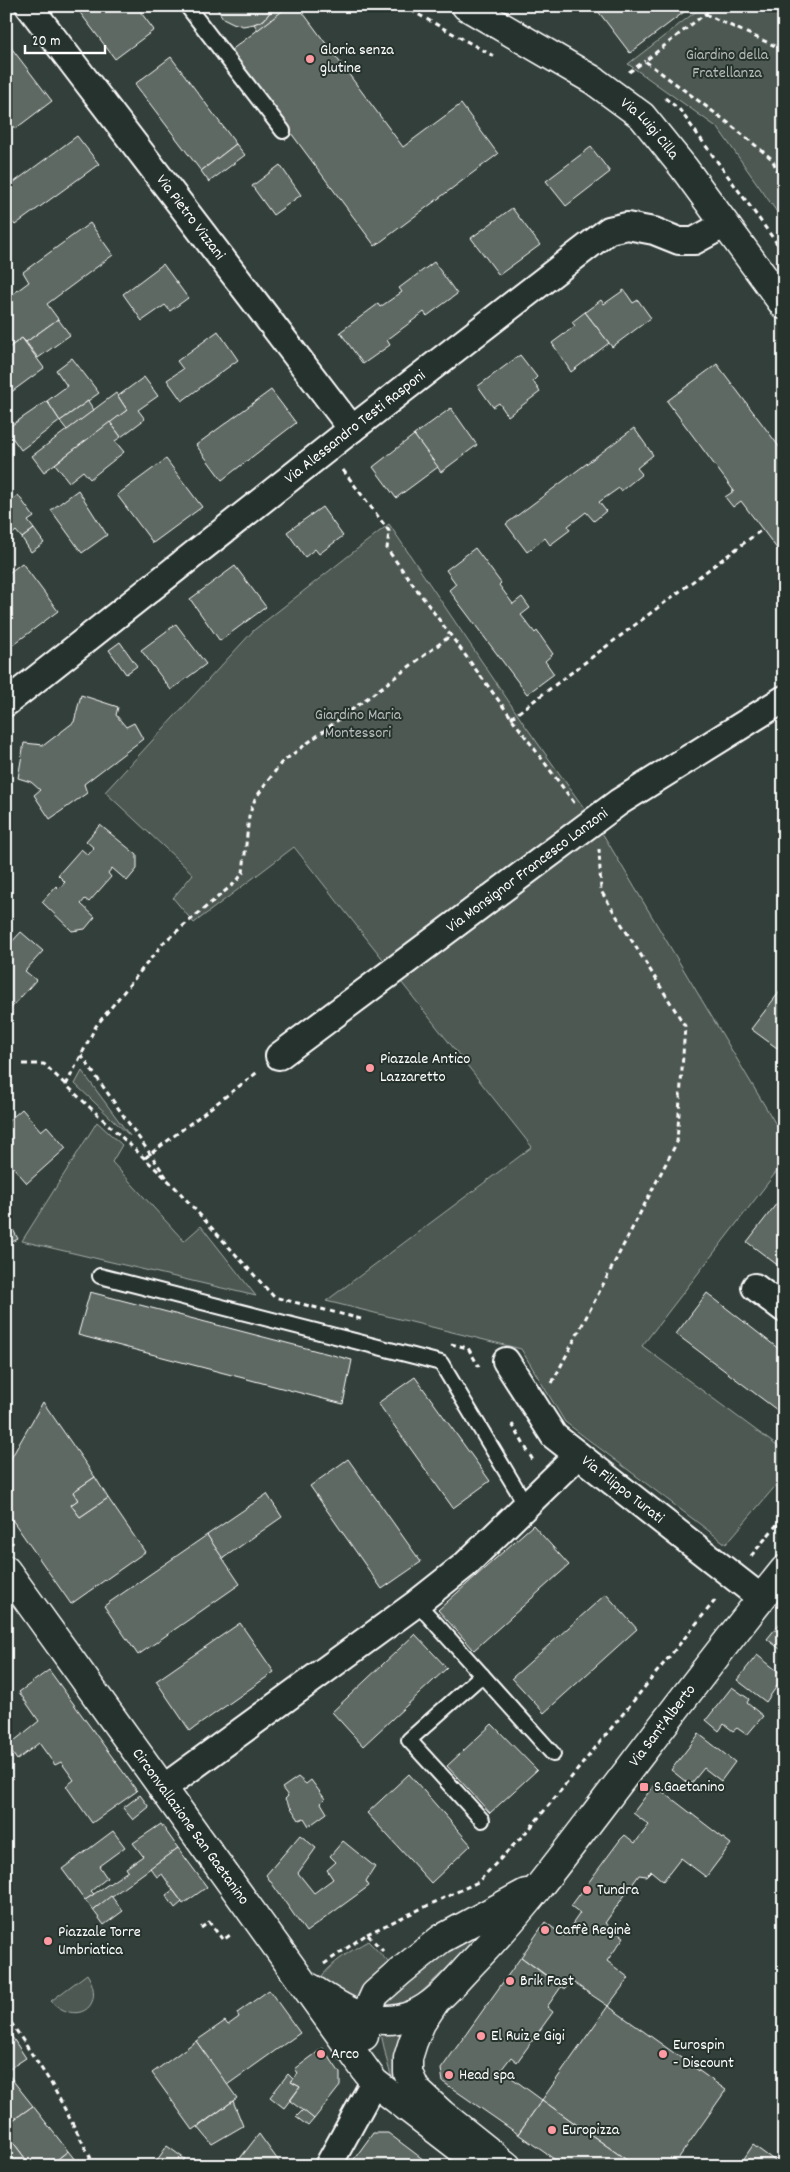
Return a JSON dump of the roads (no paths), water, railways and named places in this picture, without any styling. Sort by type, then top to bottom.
[{"type":"street","name":"Via Pietro Vizzani","points":[[29,6],[352,428]]},
{"type":"street","name":"Via Luigi Cilla","points":[[466,6],[593,80],[642,116],[684,168],[784,306]]},
{"type":"street","name":"Via Alessandro Testi Rasponi","points":[[6,703],[352,428],[609,230],[628,226],[654,232],[679,241],[694,241],[725,224]]},
{"type":"street","name":"Via Monsignor Francesco Lanzoni","points":[[279,1056],[620,802],[784,699]]},
{"type":"street","points":[[755,1288],[784,1309]]},
{"type":"street","name":"Via Filippo Turati","points":[[506,1360],[554,1436],[761,1598]]},
{"type":"street","points":[[162,1788],[417,1603],[465,1565],[578,1455]]},
{"type":"street","name":"Circonvallazione San Gaetanino","points":[[6,1570],[374,2082],[483,2166]]},
{"type":"street","name":"Via Sant'Alberto","points":[[304,1983],[336,2005],[364,2018],[381,2021],[412,2015],[434,2002],[490,1945],[542,1884],[784,1570]]},
{"type":"street","name":"Via Sant'Alberto","points":[[374,2082],[364,2044],[364,2018],[375,1994],[441,1940],[542,1884]]},
{"type":"street","points":[[434,2002],[421,2023],[413,2042],[408,2058],[408,2073],[416,2090],[442,2114],[507,2166]]},
{"type":"street","points":[[328,2166],[374,2082]]},
{"type":"lane","points":[[187,6],[283,131]]},
{"type":"lane","points":[[100,1276],[441,1363],[526,1504]]},
{"type":"lane","points":[[417,1603],[553,1754]]},
{"type":"lane","points":[[482,1675],[409,1740],[482,1820]]},
{"type":"place","name":"Gloria senza glutine","points":[[310,59]]},
{"type":"place","name":"Piazzale Antico Lazzaretto","points":[[370,1068]]},
{"type":"place","name":"S.Gaetanino","points":[[644,1787]]},
{"type":"place","name":"Tundra","points":[[587,1890]]},
{"type":"place","name":"Caffè Reginè","points":[[545,1930]]},
{"type":"place","name":"Piazzale Torre Umbriatica","points":[[48,1941]]},
{"type":"place","name":"Brik Fast","points":[[510,1981]]},
{"type":"place","name":"El Ruiz e Gigi","points":[[481,2036]]},
{"type":"place","name":"Arco","points":[[321,2054]]},
{"type":"place","name":"Eurospin - Discount","points":[[663,2054]]},
{"type":"place","name":"Head spa","points":[[449,2075]]},
{"type":"place","name":"Europizza","points":[[552,2130]]},
{"type":"park label","name":"Giardino della Fratellanza","points":[[727,64]]},
{"type":"park label","name":"Giardino Maria Montessori","points":[[358,724]]}]
